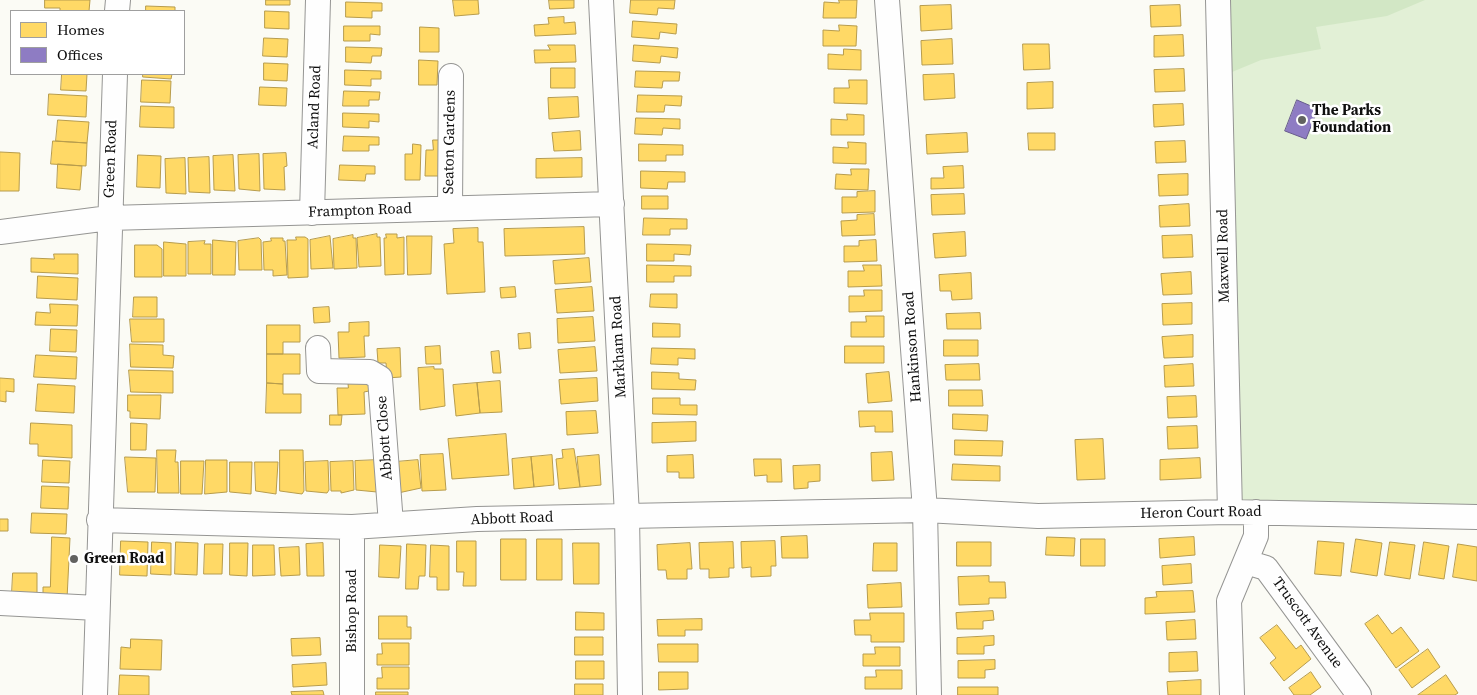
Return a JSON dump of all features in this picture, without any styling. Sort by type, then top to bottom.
[{"type":"street","name":"Acland Road","points":[[312,213],[318,0]]},
{"type":"street","name":"Markham Road","points":[[601,0],[627,516],[630,695]]},
{"type":"street","name":"Hankinson Road","points":[[886,0],[925,510],[929,695]]},
{"type":"street","name":"Maxwell Road","points":[[1218,0],[1230,512]]},
{"type":"street","name":"Green Road","points":[[95,695],[99,520],[115,75]]},
{"type":"street","name":"Seaton Gardens","points":[[450,208],[451,76]]},
{"type":"street","name":"Frampton Road","points":[[0,232],[109,218],[612,204]]},
{"type":"street","name":"Abbott Close","points":[[318,348],[319,371],[370,372],[380,378],[391,524]]},
{"type":"street","name":"Heron Court Road","points":[[925,510],[1038,516],[1256,512],[1477,517]]},
{"type":"street","name":"Abbott Road","points":[[99,520],[352,527],[477,519],[925,510]]},
{"type":"street","points":[[1232,695],[1229,601],[1256,536],[1256,512]]},
{"type":"street","name":"Bishop Road","points":[[352,527],[352,695]]},
{"type":"street","name":"Truscott Avenue","points":[[1246,562],[1266,568],[1359,695]]},
{"type":"street","points":[[0,603],[97,608]]},
{"type":"green space","points":[[1218,0],[1425,0],[1387,16],[1316,27],[1321,49],[1261,60],[1220,77]]},
{"type":"green space","points":[[1220,0],[1477,0],[1477,517],[1230,512]]},
{"type":"building: Homes","points":[[45,0],[90,0],[89,10],[45,8]]},
{"type":"building: Homes","points":[[266,0],[290,0],[290,5],[266,5]]},
{"type":"building: Homes","points":[[453,0],[478,0],[479,14],[455,16]]},
{"type":"building: Homes","points":[[549,0],[574,0],[574,8],[550,9]]},
{"type":"building: Homes","points":[[631,0],[675,0],[674,9],[658,8],[657,15],[630,13]]},
{"type":"building: Homes","points":[[839,0],[857,0],[856,18],[823,18],[824,2],[839,3]]},
{"type":"building: Homes","points":[[346,2],[382,3],[382,11],[372,11],[372,18],[346,17]]},
{"type":"building: Homes","points":[[951,5],[952,29],[921,31],[920,6]]},
{"type":"building: Homes","points":[[1180,5],[1181,26],[1151,27],[1150,6]]},
{"type":"building: Homes","points":[[146,6],[175,7],[175,10],[146,10]]},
{"type":"building: Homes","points":[[265,11],[289,12],[289,29],[265,28]]},
{"type":"building: Homes","points":[[564,17],[564,23],[575,22],[576,34],[535,36],[534,25],[549,24],[548,18]]},
{"type":"building: Homes","points":[[633,21],[677,24],[676,34],[660,32],[659,39],[632,37]]},
{"type":"building: Homes","points":[[839,25],[857,26],[856,46],[823,46],[823,30],[839,31]]},
{"type":"building: Homes","points":[[344,26],[380,26],[380,35],[370,34],[370,41],[344,41]]},
{"type":"building: Homes","points":[[420,27],[439,28],[439,52],[420,52]]},
{"type":"building: Homes","points":[[1183,35],[1184,56],[1154,57],[1154,36]]},
{"type":"building: Homes","points":[[264,38],[288,39],[287,57],[263,56]]},
{"type":"building: Homes","points":[[952,39],[953,64],[922,65],[921,41]]},
{"type":"building: Homes","points":[[1023,44],[1049,44],[1050,69],[1024,70]]},
{"type":"building: Homes","points":[[548,45],[575,45],[576,62],[535,63],[534,50],[550,50]]},
{"type":"building: Homes","points":[[634,45],[678,48],[677,58],[661,56],[660,63],[633,61]]},
{"type":"building: Homes","points":[[346,47],[382,48],[381,56],[372,56],[371,63],[346,62]]},
{"type":"building: Homes","points":[[844,49],[861,50],[861,70],[828,69],[828,54],[843,55]]},
{"type":"building: Homes","points":[[419,60],[438,61],[437,85],[419,85]]},
{"type":"building: Homes","points":[[264,63],[288,64],[287,81],[264,80]]},
{"type":"building: Homes","points":[[551,68],[575,68],[575,88],[551,88]]},
{"type":"building: Homes","points":[[1184,69],[1185,91],[1155,92],[1154,70]]},
{"type":"building: Homes","points":[[345,70],[381,71],[381,79],[371,79],[371,86],[345,85]]},
{"type":"building: Homes","points":[[636,71],[680,72],[679,81],[663,81],[662,88],[635,87]]},
{"type":"building: Homes","points":[[954,74],[955,98],[924,100],[923,75]]},
{"type":"building: Homes","points":[[62,75],[87,75],[86,91],[61,90]]},
{"type":"building: Homes","points":[[143,75],[172,75],[171,79],[143,77]]},
{"type":"building: Homes","points":[[142,80],[171,81],[170,103],[141,102]]},
{"type":"building: Homes","points":[[849,80],[867,80],[867,104],[834,103],[834,88],[849,88]]},
{"type":"building: Homes","points":[[1053,82],[1053,108],[1027,109],[1027,83]]},
{"type":"building: Homes","points":[[260,87],[287,88],[286,106],[259,105]]},
{"type":"building: Homes","points":[[344,91],[380,92],[379,100],[369,100],[369,106],[343,106]]},
{"type":"building: Homes","points":[[49,94],[87,96],[86,117],[48,115]]},
{"type":"building: Homes","points":[[638,95],[682,96],[681,106],[665,105],[664,112],[637,112]]},
{"type":"building: Homes","points":[[578,97],[579,117],[549,119],[548,98]]},
{"type":"building: Homes","points":[[1183,104],[1184,125],[1154,127],[1153,105]]},
{"type":"building: Homes","points":[[141,106],[174,107],[174,128],[140,127]]},
{"type":"building: Homes","points":[[343,113],[379,114],[379,122],[369,121],[369,128],[343,127]]},
{"type":"building: Homes","points":[[847,114],[864,115],[864,135],[831,135],[831,119],[847,120]]},
{"type":"building: Homes","points":[[636,118],[680,119],[680,129],[663,128],[662,135],[635,134]]},
{"type":"building: Homes","points":[[58,120],[89,122],[87,143],[56,141]]},
{"type":"building: Homes","points":[[580,131],[581,150],[554,151],[552,133]]},
{"type":"building: Homes","points":[[967,133],[968,152],[927,154],[926,135]]},
{"type":"building: Homes","points":[[1028,133],[1055,133],[1055,150],[1029,150]]},
{"type":"building: Homes","points":[[344,136],[379,137],[379,145],[369,145],[369,151],[343,151]]},
{"type":"building: Homes","points":[[433,140],[441,140],[440,176],[425,176],[426,150],[433,150]]},
{"type":"building: Homes","points":[[53,141],[87,143],[86,166],[51,164]]},
{"type":"building: Homes","points":[[1185,141],[1186,162],[1156,163],[1155,142]]},
{"type":"building: Homes","points":[[848,142],[866,143],[866,164],[833,163],[833,147],[848,148]]},
{"type":"building: Homes","points":[[413,144],[421,145],[420,180],[405,180],[405,154],[412,154]]},
{"type":"building: Homes","points":[[639,144],[683,145],[683,155],[666,155],[666,161],[639,161]]},
{"type":"building: Homes","points":[[0,152],[20,153],[19,191],[0,191]]},
{"type":"building: Homes","points":[[286,153],[287,166],[284,167],[285,190],[264,189],[263,154]]},
{"type":"building: Homes","points":[[259,154],[260,191],[239,189],[238,155]]},
{"type":"building: Homes","points":[[138,155],[161,156],[160,188],[137,187]]},
{"type":"building: Homes","points":[[233,155],[235,191],[214,190],[213,156]]},
{"type":"building: Homes","points":[[209,157],[210,193],[189,192],[188,158]]},
{"type":"building: Homes","points":[[185,158],[186,194],[166,193],[165,159]]},
{"type":"building: Homes","points":[[582,158],[582,177],[536,178],[536,159]]},
{"type":"building: Homes","points":[[58,164],[82,166],[80,190],[57,188]]},
{"type":"building: Homes","points":[[340,165],[375,166],[375,174],[366,174],[365,181],[339,180]]},
{"type":"building: Homes","points":[[963,166],[964,188],[931,189],[931,178],[944,178],[943,167]]},
{"type":"building: Homes","points":[[851,169],[869,169],[868,190],[835,189],[836,174],[851,175]]},
{"type":"building: Homes","points":[[641,171],[685,172],[685,182],[668,182],[667,189],[641,188]]},
{"type":"building: Homes","points":[[1188,174],[1188,195],[1159,196],[1158,175]]},
{"type":"building: Homes","points":[[875,191],[875,212],[842,213],[842,197],[857,197],[857,192]]},
{"type":"building: Homes","points":[[964,194],[965,214],[932,215],[931,195]]},
{"type":"building: Homes","points":[[642,196],[668,196],[668,209],[642,209]]},
{"type":"building: Homes","points":[[1189,204],[1190,226],[1160,227],[1159,206]]},
{"type":"building: Homes","points":[[874,214],[875,235],[842,236],[841,221],[857,220],[857,215]]},
{"type":"building: Homes","points":[[644,218],[687,219],[687,229],[670,229],[670,235],[643,235]]},
{"type":"building: Homes","points":[[584,227],[585,254],[505,256],[504,229]]},
{"type":"building: Homes","points":[[478,228],[478,242],[483,242],[485,292],[447,294],[444,244],[454,243],[453,229]]},
{"type":"building: Homes","points":[[965,232],[966,256],[935,258],[933,234]]},
{"type":"building: Homes","points":[[377,234],[377,237],[380,237],[381,266],[359,267],[357,238]]},
{"type":"building: Homes","points":[[386,234],[397,234],[397,238],[404,237],[404,274],[385,275],[384,238],[386,238]]},
{"type":"building: Homes","points":[[353,235],[353,238],[356,238],[357,268],[334,269],[333,239]]},
{"type":"building: Homes","points":[[1192,235],[1193,257],[1163,258],[1162,236]]},
{"type":"building: Homes","points":[[330,236],[333,268],[311,269],[310,240]]},
{"type":"building: Homes","points":[[407,236],[432,236],[431,274],[408,275]]},
{"type":"building: Homes","points":[[296,237],[308,239],[308,277],[288,278],[287,240],[296,240]]},
{"type":"building: Homes","points":[[259,238],[261,240],[262,270],[239,270],[238,241]]},
{"type":"building: Homes","points":[[271,238],[283,238],[283,241],[285,241],[287,275],[273,276],[273,270],[264,270],[263,242],[271,241]]},
{"type":"building: Homes","points":[[213,240],[236,242],[235,275],[213,275]]},
{"type":"building: Homes","points":[[876,240],[877,261],[844,262],[844,246],[859,246],[859,241]]},
{"type":"building: Homes","points":[[205,241],[204,244],[211,244],[211,274],[188,274],[188,242]]},
{"type":"building: Homes","points":[[164,242],[186,244],[186,276],[164,276]]},
{"type":"building: Homes","points":[[647,244],[691,245],[690,255],[674,254],[674,261],[647,261]]},
{"type":"building: Homes","points":[[135,245],[157,245],[162,249],[162,277],[135,277]]},
{"type":"building: Homes","points":[[54,254],[78,254],[78,274],[31,272],[31,258],[54,259]]},
{"type":"building: Homes","points":[[589,258],[591,282],[555,284],[553,261]]},
{"type":"building: Homes","points":[[647,265],[691,266],[691,276],[674,276],[674,282],[647,282]]},
{"type":"building: Homes","points":[[863,265],[881,265],[882,286],[848,287],[848,271],[864,271]]},
{"type":"building: Homes","points":[[1191,272],[1192,294],[1163,295],[1161,274]]},
{"type":"building: Homes","points":[[971,273],[972,299],[952,300],[951,291],[940,291],[939,275]]},
{"type":"building: Homes","points":[[38,276],[78,278],[77,300],[37,298]]},
{"type":"building: Homes","points":[[515,287],[516,297],[501,298],[500,288]]},
{"type":"building: Homes","points":[[592,287],[594,311],[557,313],[555,290]]},
{"type":"building: Homes","points":[[864,290],[882,290],[882,311],[849,312],[849,296],[864,296]]},
{"type":"building: Homes","points":[[651,294],[677,294],[677,308],[650,307]]},
{"type":"building: Homes","points":[[134,297],[157,297],[157,317],[133,317]]},
{"type":"building: Homes","points":[[1192,303],[1192,324],[1163,325],[1162,304]]},
{"type":"building: Homes","points":[[50,304],[78,305],[77,326],[35,325],[36,312],[50,313]]},
{"type":"building: Homes","points":[[329,307],[330,322],[314,323],[313,308]]},
{"type":"building: Homes","points":[[980,313],[981,329],[947,329],[946,314]]},
{"type":"building: Homes","points":[[866,316],[884,316],[884,337],[851,337],[851,322],[866,322]]},
{"type":"building: Homes","points":[[593,317],[595,341],[558,343],[557,319]]},
{"type":"building: Homes","points":[[130,319],[164,319],[164,342],[132,342]]},
{"type":"building: Homes","points":[[369,322],[369,336],[364,336],[365,357],[339,358],[338,332],[349,332],[349,323]]},
{"type":"building: Homes","points":[[653,323],[680,324],[680,337],[653,337]]},
{"type":"building: Homes","points":[[267,325],[300,325],[300,342],[283,342],[283,354],[267,354]]},
{"type":"building: Homes","points":[[51,329],[77,330],[76,352],[50,351]]},
{"type":"building: Homes","points":[[530,333],[531,348],[519,349],[518,334]]},
{"type":"building: Homes","points":[[1193,335],[1193,357],[1164,358],[1162,337]]},
{"type":"building: Homes","points":[[944,340],[978,340],[978,356],[944,356]]},
{"type":"building: Homes","points":[[130,344],[163,345],[163,355],[174,356],[173,368],[131,367]]},
{"type":"building: Homes","points":[[440,346],[441,364],[426,364],[425,347]]},
{"type":"building: Homes","points":[[845,346],[884,346],[884,363],[845,363]]},
{"type":"building: Homes","points":[[595,347],[597,371],[560,373],[558,350]]},
{"type":"building: Homes","points":[[400,348],[401,377],[387,378],[386,363],[378,363],[377,349]]},
{"type":"building: Homes","points":[[652,348],[695,349],[695,359],[678,358],[678,365],[651,364]]},
{"type":"building: Homes","points":[[499,351],[501,373],[493,373],[491,352]]},
{"type":"building: Homes","points":[[267,354],[300,354],[300,374],[283,374],[283,384],[267,383]]},
{"type":"building: Homes","points":[[36,355],[77,357],[76,379],[34,377]]},
{"type":"building: Homes","points":[[979,364],[980,380],[946,380],[945,365]]},
{"type":"building: Homes","points":[[1193,364],[1194,386],[1165,387],[1164,366]]},
{"type":"building: Homes","points":[[434,367],[434,369],[443,369],[445,406],[420,410],[418,368]]},
{"type":"building: Homes","points":[[129,370],[173,371],[173,393],[131,392]]},
{"type":"building: Homes","points":[[652,372],[679,373],[679,379],[696,380],[695,390],[652,389]]},
{"type":"building: Homes","points":[[889,372],[892,401],[868,403],[866,374]]},
{"type":"building: Homes","points":[[0,378],[14,379],[14,392],[6,391],[6,402],[0,401]]},
{"type":"building: Homes","points":[[597,378],[598,401],[561,404],[559,380]]},
{"type":"building: Homes","points":[[348,379],[369,379],[369,391],[364,392],[365,414],[338,415],[337,388],[348,388]]},
{"type":"building: Homes","points":[[500,381],[502,412],[480,413],[477,383]]},
{"type":"building: Homes","points":[[267,383],[283,384],[283,394],[301,394],[301,413],[266,413]]},
{"type":"building: Homes","points":[[477,383],[480,413],[456,416],[453,385]]},
{"type":"building: Homes","points":[[38,384],[75,386],[74,413],[36,411]]},
{"type":"building: Homes","points":[[949,390],[982,390],[983,406],[949,406]]},
{"type":"building: Homes","points":[[128,395],[161,395],[160,419],[130,418]]},
{"type":"building: Homes","points":[[1196,396],[1197,417],[1168,418],[1167,397]]},
{"type":"building: Homes","points":[[653,398],[680,398],[680,405],[697,405],[697,415],[653,414]]},
{"type":"building: Homes","points":[[596,411],[598,433],[567,435],[566,412]]},
{"type":"building: Homes","points":[[859,411],[892,411],[893,432],[875,432],[875,426],[860,427]]},
{"type":"building: Homes","points":[[953,414],[988,415],[987,431],[953,429]]},
{"type":"building: Homes","points":[[330,415],[342,415],[341,425],[330,425]]},
{"type":"building: Homes","points":[[696,422],[696,441],[652,443],[652,423]]},
{"type":"building: Homes","points":[[31,423],[72,425],[72,458],[38,456],[38,444],[30,444]]},
{"type":"building: Homes","points":[[131,423],[147,424],[146,450],[131,450]]},
{"type":"building: Homes","points":[[1197,426],[1198,448],[1168,449],[1167,427]]},
{"type":"building: Homes","points":[[506,434],[509,475],[452,479],[448,439]]},
{"type":"building: Homes","points":[[1103,439],[1105,479],[1077,480],[1075,440]]},
{"type":"building: Homes","points":[[955,440],[1003,441],[1002,456],[955,455]]},
{"type":"building: Homes","points":[[574,449],[580,487],[559,489],[556,459],[563,458],[562,450]]},
{"type":"building: Homes","points":[[157,450],[176,450],[175,462],[178,462],[179,493],[158,493]]},
{"type":"building: Homes","points":[[280,450],[303,450],[304,491],[302,494],[280,491]]},
{"type":"building: Homes","points":[[892,452],[894,480],[872,481],[871,453]]},
{"type":"building: Homes","points":[[443,454],[446,490],[422,491],[420,455]]},
{"type":"building: Homes","points":[[552,455],[554,485],[534,487],[531,457]]},
{"type":"building: Homes","points":[[599,455],[601,485],[580,487],[577,457]]},
{"type":"building: Homes","points":[[693,455],[694,478],[679,478],[679,472],[667,472],[667,456]]},
{"type":"building: Homes","points":[[125,457],[156,458],[155,492],[128,492]]},
{"type":"building: Homes","points":[[531,457],[534,487],[514,489],[512,459]]},
{"type":"building: Homes","points":[[1200,458],[1201,478],[1160,480],[1160,460]]},
{"type":"building: Homes","points":[[754,459],[781,459],[782,482],[767,482],[767,475],[755,476]]},
{"type":"building: Homes","points":[[43,460],[70,461],[69,483],[42,482]]},
{"type":"building: Homes","points":[[206,460],[227,460],[227,492],[205,494]]},
{"type":"building: Homes","points":[[378,460],[377,492],[356,490],[355,461]]},
{"type":"building: Homes","points":[[418,460],[421,488],[398,493],[395,462]]},
{"type":"building: Homes","points":[[181,461],[204,461],[202,494],[181,494]]},
{"type":"building: Homes","points":[[328,461],[329,490],[327,493],[306,491],[305,462]]},
{"type":"building: Homes","points":[[353,461],[354,490],[341,493],[341,491],[331,491],[330,462]]},
{"type":"building: Homes","points":[[230,462],[252,462],[251,494],[230,492]]},
{"type":"building: Homes","points":[[255,462],[278,462],[276,494],[256,491]]},
{"type":"building: Homes","points":[[953,464],[1000,466],[1000,481],[952,480]]},
{"type":"building: Homes","points":[[820,465],[820,481],[808,482],[808,488],[794,489],[793,466]]},
{"type":"building: Homes","points":[[42,486],[69,487],[68,509],[41,508]]},
{"type":"building: Homes","points":[[32,513],[67,514],[66,534],[31,533]]},
{"type":"building: Homes","points":[[0,519],[8,519],[8,531],[0,531]]},
{"type":"building: Homes","points":[[807,536],[808,558],[782,558],[781,537]]},
{"type":"building: Homes","points":[[52,537],[70,538],[67,599],[43,598],[43,587],[50,587]]},
{"type":"building: Homes","points":[[1047,537],[1075,538],[1074,556],[1046,555]]},
{"type":"building: Homes","points":[[1194,537],[1195,555],[1160,558],[1159,539]]},
{"type":"building: Homes","points":[[501,539],[526,539],[526,580],[501,580]]},
{"type":"building: Homes","points":[[537,539],[562,539],[562,580],[537,580]]},
{"type":"building: Homes","points":[[1081,539],[1105,539],[1105,566],[1081,566]]},
{"type":"building: Homes","points":[[1356,539],[1382,543],[1377,576],[1351,572]]},
{"type":"building: Homes","points":[[121,541],[148,542],[147,576],[120,575]]},
{"type":"building: Homes","points":[[457,541],[476,541],[476,586],[463,586],[464,572],[457,572]]},
{"type":"building: Homes","points":[[775,541],[776,566],[771,566],[771,576],[751,577],[751,567],[742,568],[741,542]]},
{"type":"building: Homes","points":[[1318,541],[1344,543],[1341,576],[1315,574]]},
{"type":"building: Homes","points":[[152,542],[171,543],[171,575],[151,574]]},
{"type":"building: Homes","points":[[176,542],[198,543],[197,575],[175,574]]},
{"type":"building: Homes","points":[[733,542],[734,568],[729,568],[729,577],[709,578],[709,569],[700,569],[699,543]]},
{"type":"building: Homes","points":[[957,542],[991,542],[991,566],[957,566]]},
{"type":"building: Homes","points":[[1390,542],[1415,545],[1410,579],[1385,575]]},
{"type":"building: Homes","points":[[1424,542],[1449,546],[1444,579],[1419,575]]},
{"type":"building: Homes","points":[[230,543],[248,543],[247,576],[230,575]]},
{"type":"building: Homes","points":[[323,543],[324,576],[307,576],[306,544]]},
{"type":"building: Homes","points":[[573,543],[599,543],[599,584],[574,584]]},
{"type":"building: Homes","points":[[690,543],[692,569],[687,569],[687,579],[667,579],[666,570],[658,570],[657,545]]},
{"type":"building: Homes","points":[[874,543],[897,543],[897,571],[873,571]]},
{"type":"building: Homes","points":[[205,544],[223,544],[222,574],[204,574]]},
{"type":"building: Homes","points":[[407,544],[426,545],[425,576],[419,576],[418,589],[406,589]]},
{"type":"building: Homes","points":[[1458,544],[1477,547],[1477,581],[1453,577]]},
{"type":"building: Homes","points":[[253,545],[274,545],[275,575],[253,576]]},
{"type":"building: Homes","points":[[380,545],[401,546],[399,578],[379,577]]},
{"type":"building: Homes","points":[[431,545],[449,546],[449,590],[437,590],[437,577],[430,577]]},
{"type":"building: Homes","points":[[299,547],[300,575],[281,576],[279,548]]},
{"type":"building: Homes","points":[[1191,564],[1192,583],[1163,585],[1162,566]]},
{"type":"building: Homes","points":[[13,573],[37,573],[37,594],[12,593]]},
{"type":"building: Homes","points":[[989,576],[989,582],[1005,582],[1006,598],[989,598],[989,604],[959,605],[958,577]]},
{"type":"building: Homes","points":[[901,583],[902,607],[868,608],[867,585]]},
{"type":"building: Homes","points":[[1193,591],[1195,612],[1145,614],[1145,598],[1157,597],[1156,592]]},
{"type":"building: Homes","points":[[993,611],[994,620],[983,621],[983,629],[957,629],[956,613]]},
{"type":"building: Homes","points":[[576,612],[604,613],[604,630],[576,630]]},
{"type":"building: Homes","points":[[870,613],[904,613],[904,642],[871,642],[871,635],[855,635],[854,620],[870,620]]},
{"type":"building: Homes","points":[[1378,615],[1392,634],[1401,627],[1419,651],[1396,668],[1365,624]]},
{"type":"building: Homes","points":[[379,616],[407,616],[407,627],[411,627],[411,639],[379,639]]},
{"type":"building: Homes","points":[[702,619],[702,630],[685,630],[685,636],[658,636],[657,620]]},
{"type":"building: Homes","points":[[1195,620],[1196,639],[1167,640],[1166,622]]},
{"type":"building: Homes","points":[[1277,625],[1296,649],[1301,645],[1311,659],[1284,681],[1270,663],[1276,658],[1260,638]]},
{"type":"building: Homes","points":[[994,636],[994,645],[984,646],[984,654],[957,654],[957,638]]},
{"type":"building: Homes","points":[[575,637],[603,637],[603,655],[575,655]]},
{"type":"building: Homes","points":[[320,638],[321,655],[292,656],[291,639]]},
{"type":"building: Homes","points":[[131,639],[162,640],[161,670],[120,669],[121,647],[130,648]]},
{"type":"building: Homes","points":[[382,643],[409,643],[409,665],[377,665],[377,654],[382,654]]},
{"type":"building: Homes","points":[[658,644],[698,644],[698,662],[659,662]]},
{"type":"building: Homes","points":[[875,647],[900,647],[900,666],[863,666],[863,654],[875,654]]},
{"type":"building: Homes","points":[[1428,649],[1440,667],[1412,688],[1399,670]]},
{"type":"building: Homes","points":[[1197,652],[1198,671],[1169,672],[1169,653]]},
{"type":"building: Homes","points":[[995,660],[995,669],[985,670],[985,678],[958,678],[958,661]]},
{"type":"building: Homes","points":[[576,661],[604,661],[604,679],[576,679]]},
{"type":"building: Homes","points":[[326,663],[327,685],[293,687],[292,665]]},
{"type":"building: Homes","points":[[382,667],[409,667],[409,689],[377,689],[377,678],[382,678]]},
{"type":"building: Homes","points":[[876,670],[902,670],[902,689],[865,689],[865,677],[876,677]]},
{"type":"building: Homes","points":[[659,672],[688,672],[688,689],[659,690]]},
{"type":"building: Homes","points":[[1311,672],[1321,687],[1310,695],[1294,695],[1289,688]]},
{"type":"building: Homes","points":[[120,675],[149,676],[149,695],[119,695]]},
{"type":"building: Homes","points":[[1446,675],[1458,693],[1455,695],[1418,695]]},
{"type":"building: Homes","points":[[1201,680],[1201,695],[1168,695],[1167,682]]},
{"type":"building: Homes","points":[[575,684],[603,684],[603,695],[575,695]]},
{"type":"building: Homes","points":[[958,687],[998,687],[998,695],[958,695]]},
{"type":"building: Homes","points":[[323,691],[324,695],[292,695],[291,692]]},
{"type":"building: Homes","points":[[376,692],[408,692],[408,695],[376,695]]},
{"type":"building: Offices","name":"The Parks Foundation","points":[[1297,100],[1318,109],[1306,139],[1285,131]]},
{"type":"place","name":"The Parks Foundation","points":[[1302,120]]},
{"type":"place","name":"Green Road","points":[[74,559]]}]
